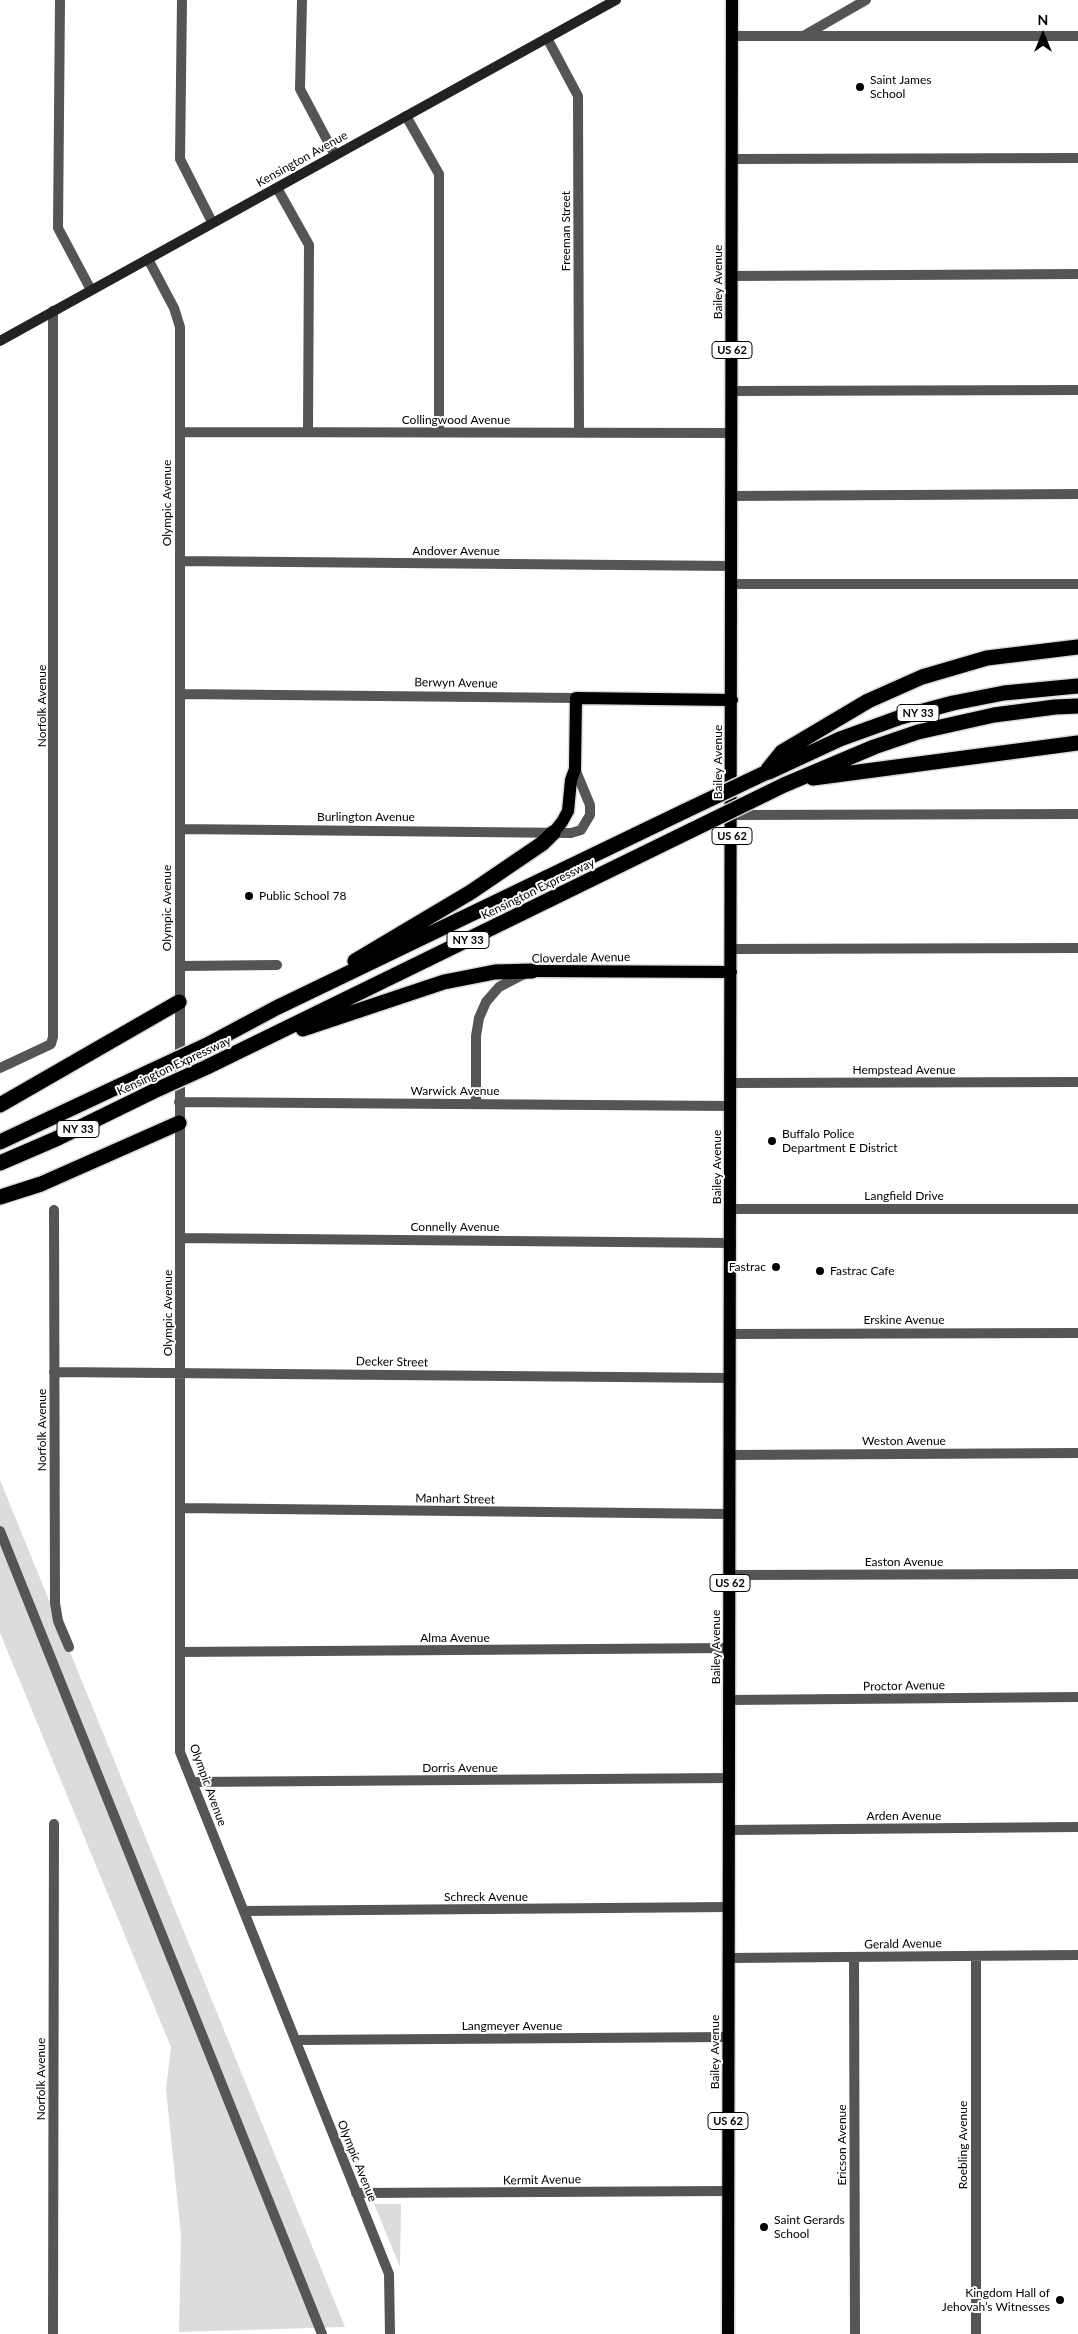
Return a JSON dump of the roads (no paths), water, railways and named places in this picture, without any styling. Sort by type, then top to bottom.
[{"type":"highway","points":[[785,757],[868,701],[922,677],[987,658],[1078,647]]},
{"type":"highway","name":"NY 33","points":[[785,757],[901,717],[953,703],[1004,693],[1078,686]]},
{"type":"highway","name":"Kensington Expressway","points":[[0,1163],[58,1138],[154,1090],[244,1049],[791,782],[874,747],[918,732],[994,715],[1078,706]]},
{"type":"highway","points":[[791,782],[1078,743]]},
{"type":"highway","name":"Kensington Expressway","points":[[0,1142],[207,1045],[276,1008],[765,773],[785,757]]},
{"type":"highway","points":[[276,1008],[471,892],[543,843],[553,833]]},
{"type":"highway","points":[[244,1049],[444,982],[495,972],[532,971]]},
{"type":"highway","points":[[0,1105],[179,1002]]},
{"type":"highway","points":[[0,1197],[41,1184],[179,1123]]},
{"type":"main road","name":"Bailey Avenue","points":[[728,2334],[732,0]]},
{"type":"main road","name":"Berwyn Avenue","points":[[576,698],[732,700]]},
{"type":"main road","name":"Burlington Avenue","points":[[553,833],[562,822],[568,810],[571,780],[576,769],[576,698]]},
{"type":"main road","name":"Cloverdale Avenue","points":[[532,971],[731,972]]},
{"type":"street","points":[[60,0],[58,228],[91,290]]},
{"type":"street","points":[[182,0],[180,159],[212,222]]},
{"type":"street","points":[[302,0],[300,89],[336,155]]},
{"type":"street","name":"Kensington Avenue","points":[[0,341],[616,0]]},
{"type":"street","points":[[805,35],[866,0]]},
{"type":"street","points":[[733,36],[1078,36]]},
{"type":"street","name":"Freeman Street","points":[[547,38],[578,96],[579,433]]},
{"type":"street","points":[[406,116],[439,174],[439,432]]},
{"type":"street","points":[[733,159],[1078,158]]},
{"type":"street","points":[[277,188],[309,246],[308,432]]},
{"type":"street","name":"Olympic Avenue","points":[[148,259],[179,321],[180,1746],[192,1782],[389,2274],[390,2334]]},
{"type":"street","points":[[732,276],[1078,274]]},
{"type":"street","name":"Norfolk Avenue","points":[[0,1068],[51,1044],[53,1037],[53,312]]},
{"type":"street","points":[[732,391],[1078,390]]},
{"type":"street","name":"Collingwood Avenue","points":[[180,432],[732,433]]},
{"type":"street","points":[[732,496],[1078,494]]},
{"type":"street","name":"Andover Avenue","points":[[180,561],[732,566]]},
{"type":"street","points":[[732,584],[1078,584]]},
{"type":"street","name":"Berwyn Avenue","points":[[180,694],[576,698]]},
{"type":"street","name":"Burlington Avenue","points":[[180,829],[571,833],[581,830],[590,815],[590,805],[576,769]]},
{"type":"street","points":[[732,815],[1078,814]]},
{"type":"street","points":[[731,949],[1078,948]]},
{"type":"street","points":[[180,966],[277,965]]},
{"type":"street","name":"Cloverdale Avenue","points":[[476,1104],[476,1036],[486,1002],[499,987],[532,971]]},
{"type":"street","name":"Hempstead Avenue","points":[[731,1083],[1078,1082]]},
{"type":"street","name":"Warwick Avenue","points":[[179,1102],[731,1106]]},
{"type":"street","name":"Langfield Drive","points":[[731,1209],[1078,1209]]},
{"type":"street","name":"Norfolk Avenue","points":[[54,1210],[55,1603],[58,1620],[69,1647]]},
{"type":"street","name":"Connelly Avenue","points":[[180,1238],[731,1243]]},
{"type":"street","name":"Erskine Avenue","points":[[730,1334],[1078,1333]]},
{"type":"street","name":"Decker Street","points":[[54,1372],[730,1378]]},
{"type":"street","name":"Weston Avenue","points":[[730,1455],[1078,1453]]},
{"type":"street","name":"Manhart Street","points":[[180,1508],[730,1514]]},
{"type":"street","points":[[0,1532],[322,2334]]},
{"type":"street","name":"Easton Avenue","points":[[730,1575],[1078,1574]]},
{"type":"street","name":"Alma Avenue","points":[[180,1652],[730,1648]]},
{"type":"street","name":"Proctor Avenue","points":[[730,1700],[1078,1697]]},
{"type":"street","name":"Dorris Avenue","points":[[192,1782],[730,1778]]},
{"type":"street","name":"Norfolk Avenue","points":[[53,2334],[54,1824]]},
{"type":"street","name":"Arden Avenue","points":[[729,1830],[1078,1826]]},
{"type":"street","name":"Schreck Avenue","points":[[244,1911],[729,1906]]},
{"type":"street","name":"Gerald Avenue","points":[[729,1958],[1078,1955]]},
{"type":"street","name":"Roebling Avenue","points":[[976,1956],[976,2334]]},
{"type":"street","name":"Ericson Avenue","points":[[854,1957],[855,2334]]},
{"type":"street","name":"Langmeyer Avenue","points":[[296,2040],[729,2037]]},
{"type":"street","name":"Kermit Avenue","points":[[356,2192],[728,2191]]},
{"type":"place","name":"Saint James School","points":[[860,87]]},
{"type":"place","name":"Public School 78","points":[[249,896]]},
{"type":"place","name":"Buffalo Police Department E District","points":[[772,1141]]},
{"type":"place","name":"Fastrac","points":[[776,1267]]},
{"type":"place","name":"Fastrac Cafe","points":[[820,1271]]},
{"type":"place","name":"Saint Gerards School","points":[[764,2227]]},
{"type":"place","name":"Kingdom Hall of Jehovah’s Witnesses","points":[[1060,2300]]}]
